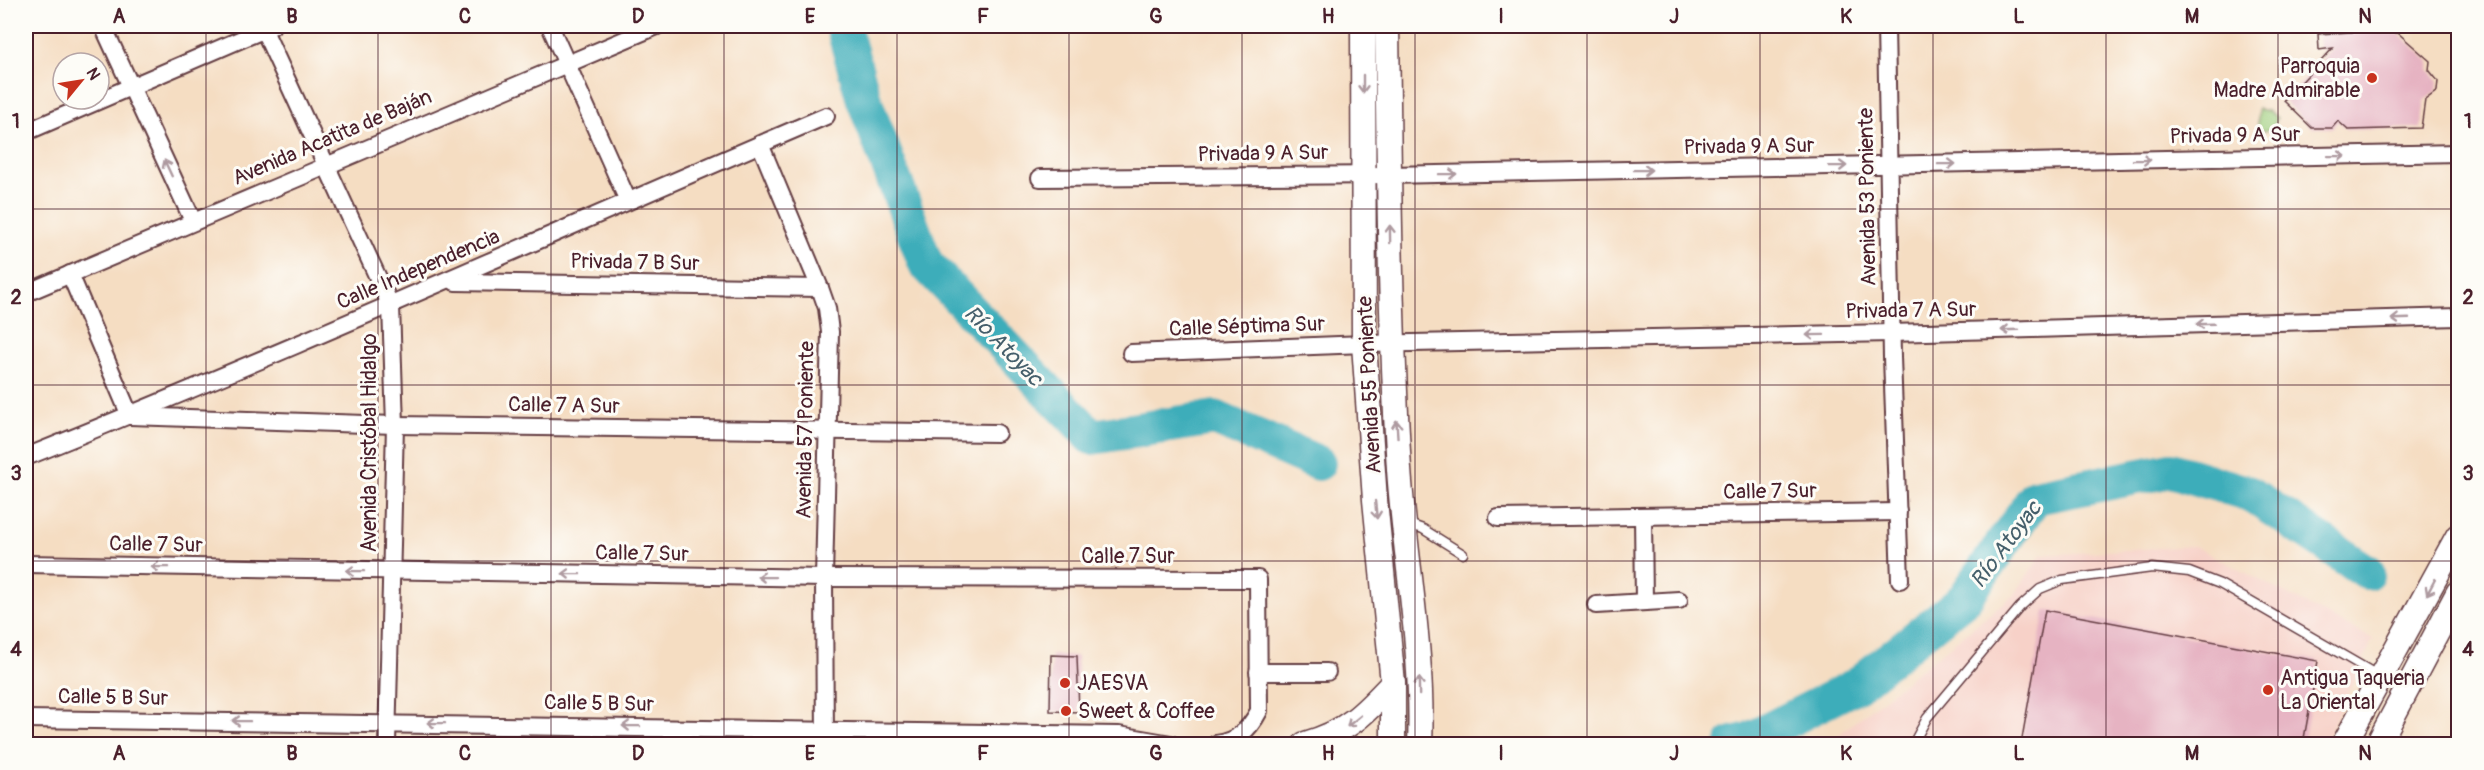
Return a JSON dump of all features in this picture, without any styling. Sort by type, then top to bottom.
[{"type":"main road","name":"Avenida 55 Poniente","points":[[1363,26],[1364,344],[1375,500],[1393,683],[1394,744]]},
{"type":"main road","name":"Avenida 55 Poniente","points":[[1387,26],[1391,344],[1404,522],[1419,675],[1420,744]]},
{"type":"main road","points":[[2344,744],[2458,536]]},
{"type":"main road","points":[[2378,744],[2458,592]]},
{"type":"main road","points":[[1305,744],[1345,728],[1365,712],[1393,683]]},
{"type":"street","points":[[102,26],[193,221]]},
{"type":"street","points":[[550,26],[628,201]]},
{"type":"street","name":"Avenida Acatita de Baján","points":[[26,292],[325,164],[657,26]]},
{"type":"street","name":"Avenida 53 Poniente","points":[[1886,26],[1891,333],[1900,580]]},
{"type":"street","points":[[26,132],[266,27]]},
{"type":"street","name":"Avenida Cristóbal Hidalgo","points":[[266,27],[325,164],[391,306],[395,425],[387,744]]},
{"type":"street","name":"Calle Independencia","points":[[26,457],[130,416],[391,306],[826,116]]},
{"type":"street","name":"Avenida 57 Poniente","points":[[760,144],[820,288],[827,308],[830,332],[824,578],[825,737]]},
{"type":"street","name":"Privada 9 A Sur","points":[[1040,178],[1389,175],[2458,153]]},
{"type":"street","points":[[70,274],[130,416]]},
{"type":"street","name":"Privada 7 B Sur","points":[[449,281],[820,288]]},
{"type":"street","name":"Privada 7 A Sur","points":[[1364,344],[1891,333],[2458,317]]},
{"type":"street","name":"Calle Séptima Sur","points":[[1131,353],[1364,344]]},
{"type":"street","name":"Calle 7 A Sur","points":[[130,416],[395,425],[998,433]]},
{"type":"street","name":"Calle 7 Sur","points":[[1498,518],[1898,512]]},
{"type":"street","points":[[1643,516],[1644,603]]},
{"type":"street","name":"Calle 7 Sur","points":[[26,564],[824,578],[1258,579],[1258,672]]},
{"type":"street","points":[[1596,605],[1679,600]]},
{"type":"street","points":[[1216,744],[1240,736],[1252,726],[1259,711],[1258,672],[1327,672]]},
{"type":"street","name":"Calle 5 B Sur","points":[[26,718],[388,722],[825,737],[1119,735],[1171,744]]},
{"type":"lane","points":[[1404,522],[1423,529],[1463,554]]},
{"type":"lane","points":[[1913,744],[1927,718],[2020,607],[2040,589],[2062,580],[2152,568],[2189,572],[2220,584],[2382,678]]},
{"type":"shaded area","points":[[2194,546],[2373,639],[2324,744],[1827,744],[2015,594],[2041,555]]},
{"type":"green space","points":[[2258,109],[2268,111],[2277,118],[2273,130],[2258,131]]},
{"type":"building","name":"Parroquia Madre Admirable","points":[[2368,31],[2398,33],[2430,61],[2429,70],[2438,81],[2437,91],[2425,100],[2421,128],[2348,130],[2338,121],[2332,128],[2312,128],[2284,101],[2333,48],[2319,50],[2318,34]]},
{"type":"building","points":[[2045,610],[2318,661],[2303,744],[2021,744]]},
{"type":"building","name":"JAESVA","points":[[1051,655],[1077,656],[1079,712],[1050,711]]},
{"type":"waterway","name":"Río Atoyac","points":[[843,26],[864,100],[926,264],[1092,437],[1215,418],[1318,463]]},
{"type":"waterway","name":"Río Atoyac","points":[[1733,744],[1749,740],[1857,685],[1964,599],[2035,497],[2171,470],[2250,494],[2367,572]]},
{"type":"place","name":"Parroquia Madre Admirable","points":[[2372,78]]},
{"type":"place","name":"JAESVA","points":[[1065,683]]},
{"type":"place","name":"Antigua Taqueria La Oriental","points":[[2268,690]]},
{"type":"place","name":"Sweet & Coffee","points":[[1066,711]]}]
